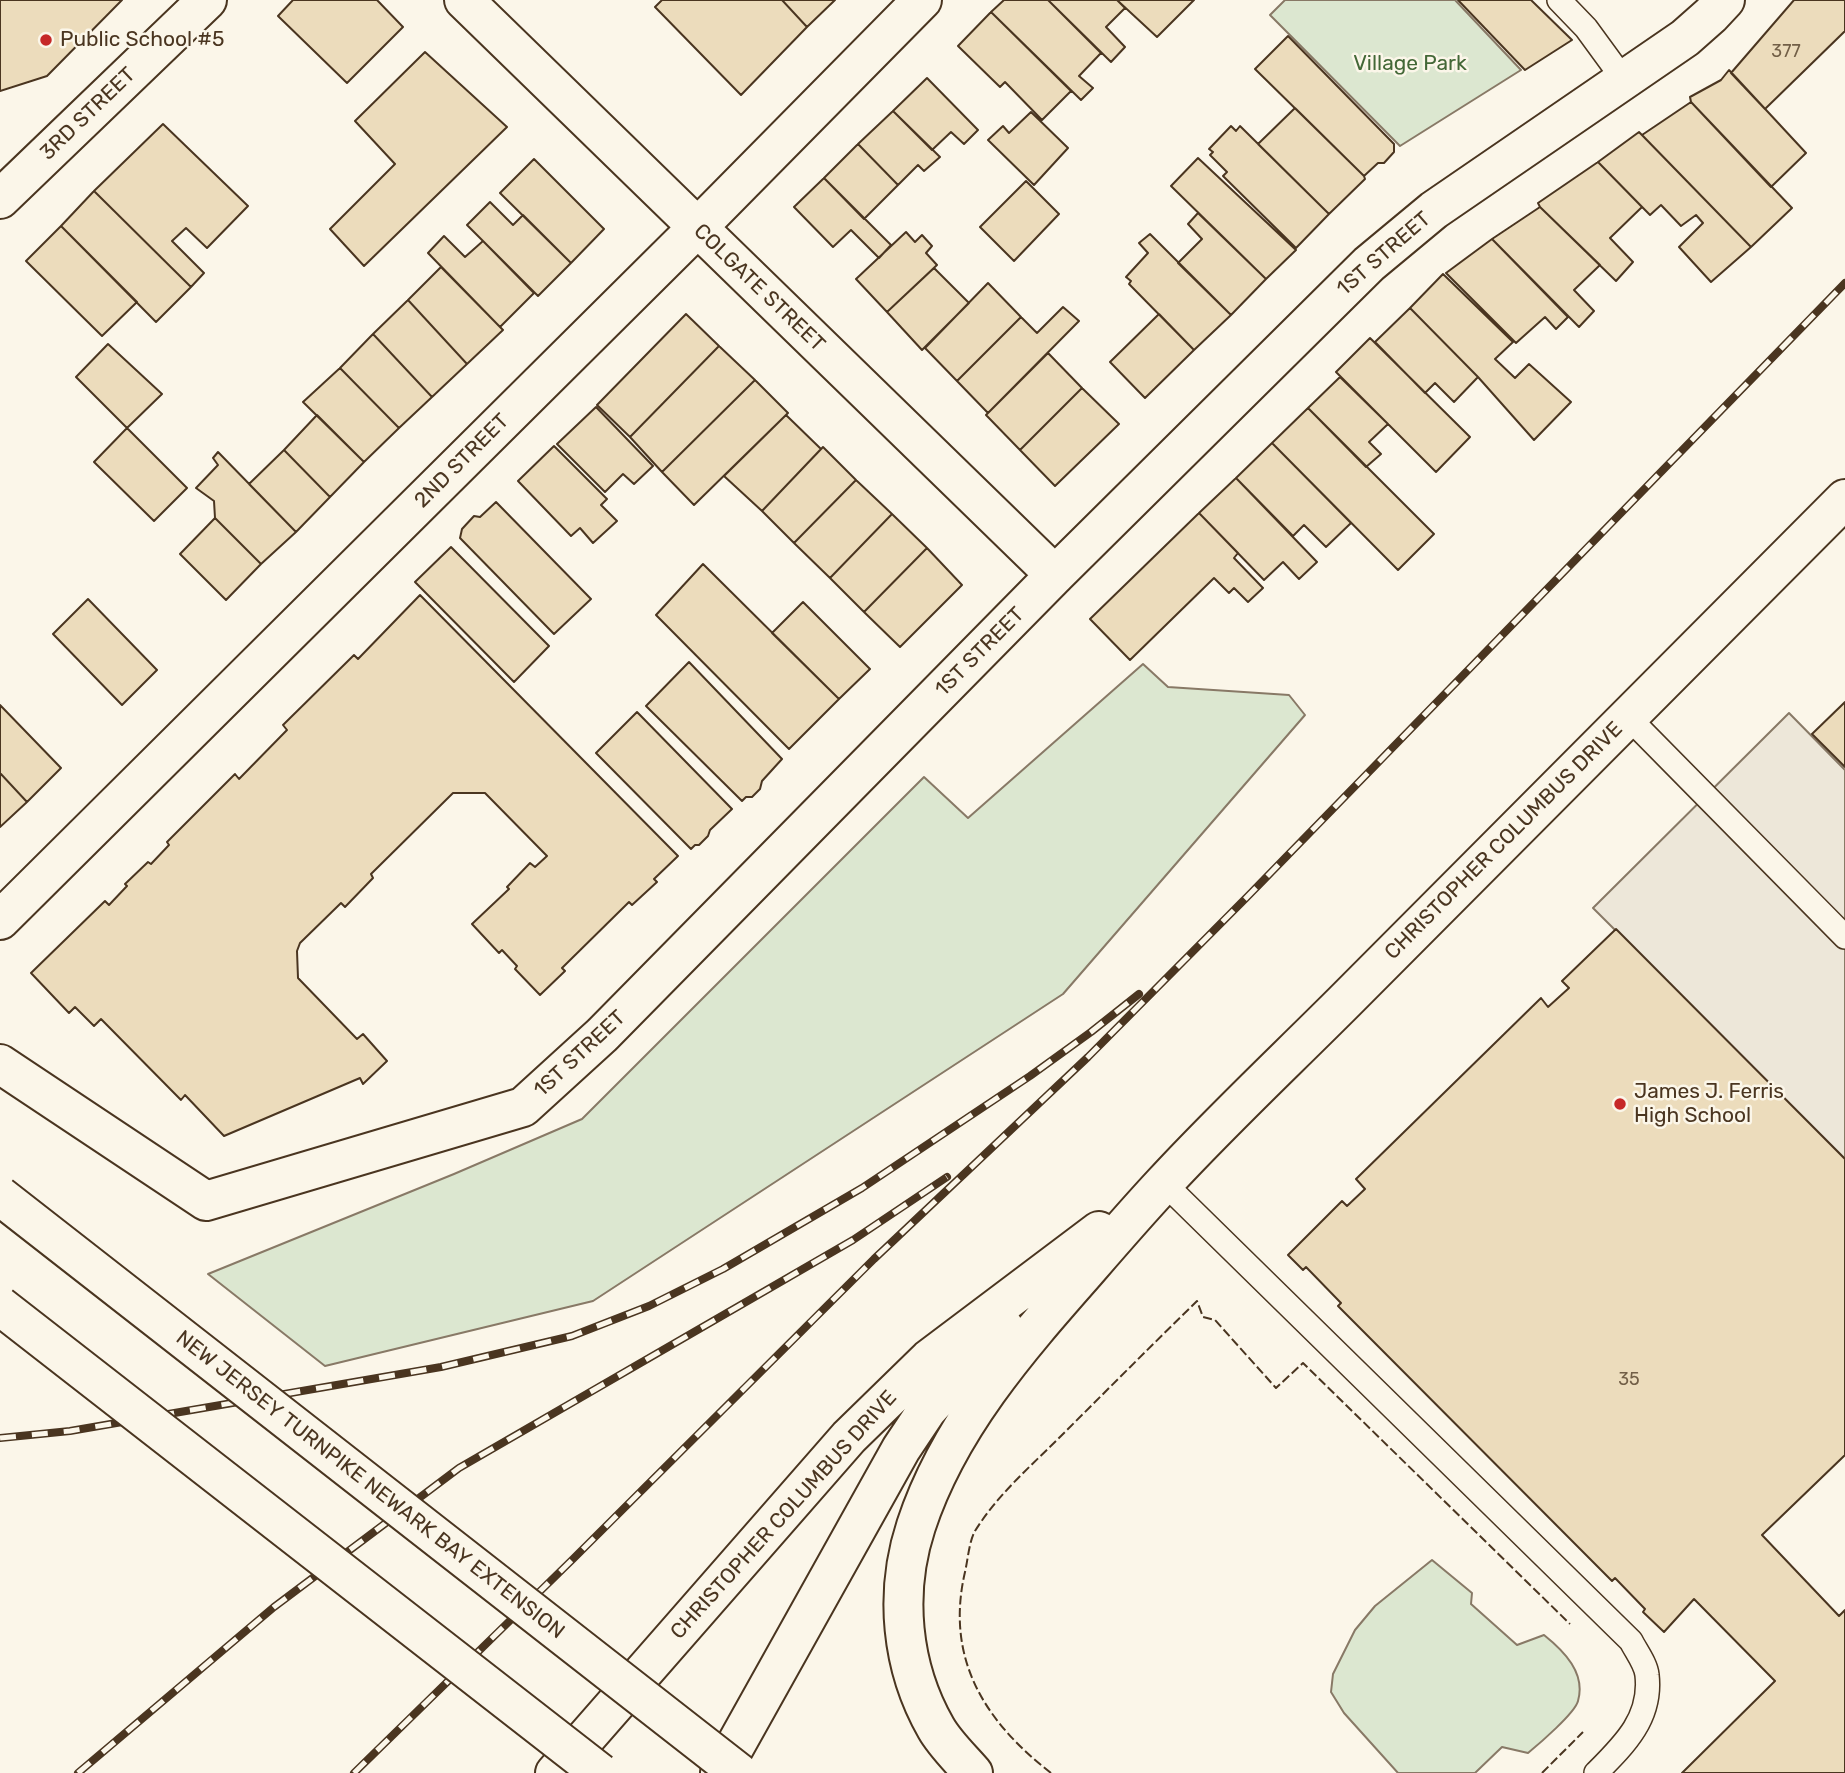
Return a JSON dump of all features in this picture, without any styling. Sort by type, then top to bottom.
[{"type":"main road","name":"3RD STREET","points":[[0,199],[207,0]]},
{"type":"main road","name":"COLGATE STREET","points":[[464,0],[1055,575]]},
{"type":"main road","name":"2ND STREET","points":[[0,920],[697,228],[922,0]]},
{"type":"main road","name":"1ST STREET","points":[[0,1064],[206,1201],[523,1107],[602,1035],[1055,575],[1392,243],[1434,210],[1685,38],[1725,0]]},
{"type":"main road","name":"CHRISTOPHER COLUMBUS DRIVE","points":[[973,1773],[937,1730],[918,1689],[907,1651],[903,1611],[906,1570],[915,1529],[930,1488],[955,1441],[984,1396],[1023,1342],[1164,1183],[1845,499]]},
{"type":"main road","name":"CHRISTOPHER COLUMBUS DRIVE","points":[[555,1773],[849,1437],[878,1408],[929,1359],[1164,1183]]},
{"type":"main road","name":"NEW JERSEY TURNPIKE NEWARK BAY EXTENSION","points":[[0,1196],[739,1773]]},
{"type":"main road","name":"CHRISTOPHER COLUMBUS DRIVE","points":[[720,1773],[901,1449],[957,1375],[1068,1255]]},
{"type":"main road","points":[[0,1306],[600,1773]]},
{"type":"lane","points":[[1559,0],[1586,28],[1624,80]]},
{"type":"lane","points":[[1628,717],[1845,937]]},
{"type":"lane","points":[[1164,1183],[1631,1641],[1647,1673],[1646,1708],[1628,1741],[1596,1773]]},
{"type":"green space","name":"Village Park","points":[[1285,0],[1455,0],[1521,70],[1400,146],[1270,15]]},
{"type":"green space","points":[[1143,664],[1168,687],[1289,695],[1305,715],[1063,994],[593,1301],[325,1366],[208,1274],[582,1119],[924,777],[968,818]]},
{"type":"green space","points":[[1432,1560],[1472,1593],[1471,1604],[1517,1645],[1544,1635],[1566,1656],[1579,1681],[1580,1691],[1575,1706],[1540,1743],[1528,1753],[1502,1747],[1475,1773],[1398,1773],[1344,1713],[1331,1692],[1333,1674],[1355,1630],[1375,1606]]},
{"type":"shaded area","points":[[1789,713],[1845,770],[1845,1159],[1593,908]]},
{"type":"building","name":"Public School #5","points":[[0,0],[122,0],[47,76],[0,91]]},
{"type":"building","points":[[293,0],[377,0],[403,27],[347,83],[278,16]]},
{"type":"building","points":[[662,0],[782,0],[807,27],[741,95],[655,7]]},
{"type":"building","points":[[782,0],[835,0],[807,27]]},
{"type":"building","points":[[1004,0],[1048,0],[1101,53],[1079,76],[1093,88],[1081,100],[991,12]]},
{"type":"building","points":[[1048,0],[1117,0],[1125,8],[1106,27],[1125,47],[1111,62]]},
{"type":"building","points":[[1117,0],[1194,0],[1157,37]]},
{"type":"building","points":[[1458,0],[1531,0],[1572,40],[1525,70]]},
{"type":"building","points":[[1794,0],[1845,0],[1845,31],[1765,109],[1731,73]]},
{"type":"building","points":[[991,12],[1071,91],[1042,120],[1005,82],[1000,87],[958,46]]},
{"type":"building","points":[[1288,36],[1394,144],[1394,152],[1384,163],[1378,163],[1364,176],[1255,69]]},
{"type":"building","points":[[425,52],[507,127],[364,266],[330,229],[395,164],[355,121]]},
{"type":"building","points":[[1729,70],[1806,153],[1771,187],[1691,102],[1690,97],[1721,80]]},
{"type":"building","points":[[927,78],[978,130],[964,144],[951,132],[932,150],[893,111]]},
{"type":"building","points":[[1691,102],[1792,208],[1751,247],[1642,135]]},
{"type":"building","points":[[1295,108],[1365,179],[1329,214],[1258,144]]},
{"type":"building","points":[[893,111],[940,157],[924,171],[918,165],[898,185],[858,144]]},
{"type":"building","points":[[1031,112],[1068,148],[1034,185],[988,140],[1003,126],[1009,133]]},
{"type":"building","points":[[163,124],[248,206],[207,248],[186,228],[172,241],[204,273],[191,287],[94,191]]},
{"type":"building","points":[[1231,126],[1236,131],[1240,126],[1329,214],[1296,248],[1223,176],[1227,172],[1210,155],[1213,152],[1209,149]]},
{"type":"building","points":[[1639,132],[1751,247],[1711,282],[1679,247],[1703,223],[1696,215],[1681,226],[1661,205],[1650,215],[1598,162]]},
{"type":"building","points":[[858,144],[898,185],[864,219],[824,178]]},
{"type":"building","points":[[1198,158],[1296,250],[1266,279],[1171,186]]},
{"type":"building","points":[[534,159],[604,229],[571,263],[500,193]]},
{"type":"building","points":[[1598,162],[1642,207],[1610,238],[1633,262],[1616,281],[1538,203]]},
{"type":"building","points":[[824,178],[891,245],[879,258],[851,230],[833,247],[794,207]]},
{"type":"building","points":[[1026,181],[1059,214],[1014,261],[980,227]]},
{"type":"building","points":[[94,191],[191,287],[156,322],[61,226]]},
{"type":"building","points":[[490,202],[513,225],[523,215],[571,263],[538,296],[467,225]]},
{"type":"building","points":[[1540,207],[1600,265],[1574,290],[1594,311],[1579,327],[1492,239]]},
{"type":"building","points":[[1198,213],[1266,279],[1231,315],[1178,263],[1202,239],[1188,224]]},
{"type":"building","points":[[61,226],[137,302],[102,336],[26,261]]},
{"type":"building","points":[[906,232],[915,242],[922,235],[932,246],[926,253],[937,265],[887,312],[856,279]]},
{"type":"building","points":[[1150,234],[1231,315],[1194,350],[1129,284],[1131,281],[1126,277],[1148,253],[1139,243]]},
{"type":"building","points":[[444,236],[465,257],[483,241],[534,293],[500,327],[428,253]]},
{"type":"building","points":[[1492,239],[1568,317],[1556,329],[1545,317],[1516,343],[1446,273]]},
{"type":"building","points":[[441,267],[503,330],[467,364],[408,300]]},
{"type":"building","points":[[934,268],[969,303],[922,350],[887,312]]},
{"type":"building","points":[[1443,274],[1513,342],[1495,359],[1515,378],[1529,364],[1571,402],[1534,440],[1478,377],[1410,308]]},
{"type":"building","points":[[988,283],[1021,317],[957,381],[925,348]]},
{"type":"building","points":[[408,300],[467,364],[432,397],[373,334]]},
{"type":"building","points":[[1063,307],[1079,321],[988,413],[957,381],[1021,317],[1037,333]]},
{"type":"building","points":[[1410,308],[1478,377],[1454,402],[1435,383],[1425,393],[1375,342]]},
{"type":"building","points":[[686,314],[719,346],[630,437],[597,405]]},
{"type":"building","points":[[1159,314],[1194,350],[1145,398],[1110,362]]},
{"type":"building","points":[[373,334],[432,397],[399,428],[340,368]]},
{"type":"building","points":[[1370,338],[1470,437],[1436,472],[1336,372]]},
{"type":"building","points":[[108,344],[162,394],[127,428],[76,377]]},
{"type":"building","points":[[719,346],[755,380],[662,472],[630,437]]},
{"type":"building","points":[[1048,353],[1082,388],[1020,450],[986,415]]},
{"type":"building","points":[[340,368],[399,428],[364,462],[303,402]]},
{"type":"building","points":[[1340,377],[1388,424],[1369,442],[1381,454],[1366,467],[1308,408]]},
{"type":"building","points":[[755,380],[788,413],[694,505],[662,472]]},
{"type":"building","points":[[1082,388],[1119,424],[1055,486],[1020,450]]},
{"type":"building","points":[[596,407],[653,466],[634,484],[623,474],[605,492],[557,444]]},
{"type":"building","points":[[1308,408],[1434,534],[1398,570],[1272,443]]},
{"type":"building","points":[[317,415],[364,462],[330,497],[284,450]]},
{"type":"building","points":[[786,415],[821,449],[762,511],[724,476]]},
{"type":"building","points":[[127,428],[187,488],[154,521],[94,462]]},
{"type":"building","points":[[1272,443],[1351,523],[1326,547],[1304,525],[1293,536],[1236,478]]},
{"type":"building","points":[[554,446],[607,499],[601,505],[617,521],[593,543],[580,528],[571,536],[518,481]]},
{"type":"building","points":[[823,447],[856,480],[794,543],[762,511]]},
{"type":"building","points":[[284,450],[330,497],[296,532],[249,484]]},
{"type":"building","points":[[218,452],[296,532],[261,564],[215,518],[214,501],[196,488],[218,465],[213,458]]},
{"type":"building","points":[[1236,478],[1317,562],[1299,579],[1283,562],[1264,580],[1199,513]]},
{"type":"building","points":[[856,480],[892,514],[830,578],[794,543]]},
{"type":"building","points":[[496,502],[591,599],[554,634],[460,538],[462,529],[474,516],[480,517]]},
{"type":"building","points":[[1199,513],[1238,553],[1234,558],[1263,588],[1248,602],[1234,588],[1229,593],[1214,578],[1130,660],[1090,619]]},
{"type":"building","points":[[892,514],[927,548],[864,612],[830,578]]},
{"type":"building","points":[[215,518],[261,564],[226,600],[180,554]]},
{"type":"building","points":[[451,547],[549,646],[514,682],[415,582]]},
{"type":"building","points":[[927,548],[962,585],[900,647],[864,612]]},
{"type":"building","points":[[703,564],[839,699],[789,749],[656,615]]},
{"type":"building","points":[[420,595],[678,856],[654,879],[657,882],[632,905],[629,902],[562,968],[565,971],[540,995],[515,969],[517,966],[502,950],[499,953],[472,924],[509,889],[507,887],[530,863],[535,867],[547,856],[485,793],[453,793],[371,874],[373,878],[345,907],[341,903],[300,943],[297,951],[298,978],[357,1039],[363,1034],[387,1061],[363,1084],[360,1078],[224,1136],[185,1095],[181,1100],[101,1019],[94,1026],[75,1007],[69,1013],[31,973],[105,901],[109,905],[127,886],[125,884],[148,862],[151,864],[169,845],[167,842],[235,774],[239,779],[287,730],[283,725],[354,655],[358,659]]},
{"type":"building","points":[[88,599],[157,670],[122,705],[53,634]]},
{"type":"building","points":[[803,602],[870,669],[839,699],[772,633]]},
{"type":"building","points":[[689,662],[782,759],[752,797],[746,797],[742,801],[646,706]]},
{"type":"building","points":[[1845,702],[1845,767],[1812,734]]},
{"type":"building","points":[[0,705],[61,768],[27,802],[0,773]]},
{"type":"building","points":[[637,712],[732,809],[699,845],[691,849],[596,753]]},
{"type":"building","points":[[0,773],[27,802],[0,827]]},
{"type":"building","points":[[1616,929],[1845,1159],[1845,1455],[1762,1535],[1839,1616],[1845,1610],[1845,1773],[1682,1773],[1775,1681],[1694,1599],[1664,1632],[1643,1612],[1645,1609],[1615,1578],[1612,1581],[1338,1306],[1341,1303],[1306,1267],[1303,1270],[1288,1255],[1342,1201],[1347,1206],[1365,1189],[1356,1179],[1541,998],[1548,1007],[1569,988],[1562,981]]},
{"type":"railway","points":[[354,1773],[874,1259],[1088,1057],[1845,283]]},
{"type":"railway","points":[[0,1438],[70,1431],[441,1367],[572,1336],[649,1306],[723,1269],[862,1188],[1030,1076],[1139,994]]},
{"type":"railway","points":[[78,1773],[274,1607],[459,1468],[853,1240],[947,1177]]},
{"type":"fence","points":[[1051,1773],[1006,1732],[975,1685],[966,1660],[960,1603],[971,1540],[984,1518],[1015,1481],[1197,1301],[1203,1317],[1215,1320],[1276,1388],[1303,1363],[1570,1624]]},
{"type":"fence","points":[[1542,1773],[1583,1732]]},
{"type":"place","name":"Public School #5","points":[[46,40]]},
{"type":"place","name":"James J. Ferris High School","points":[[1620,1104]]}]
